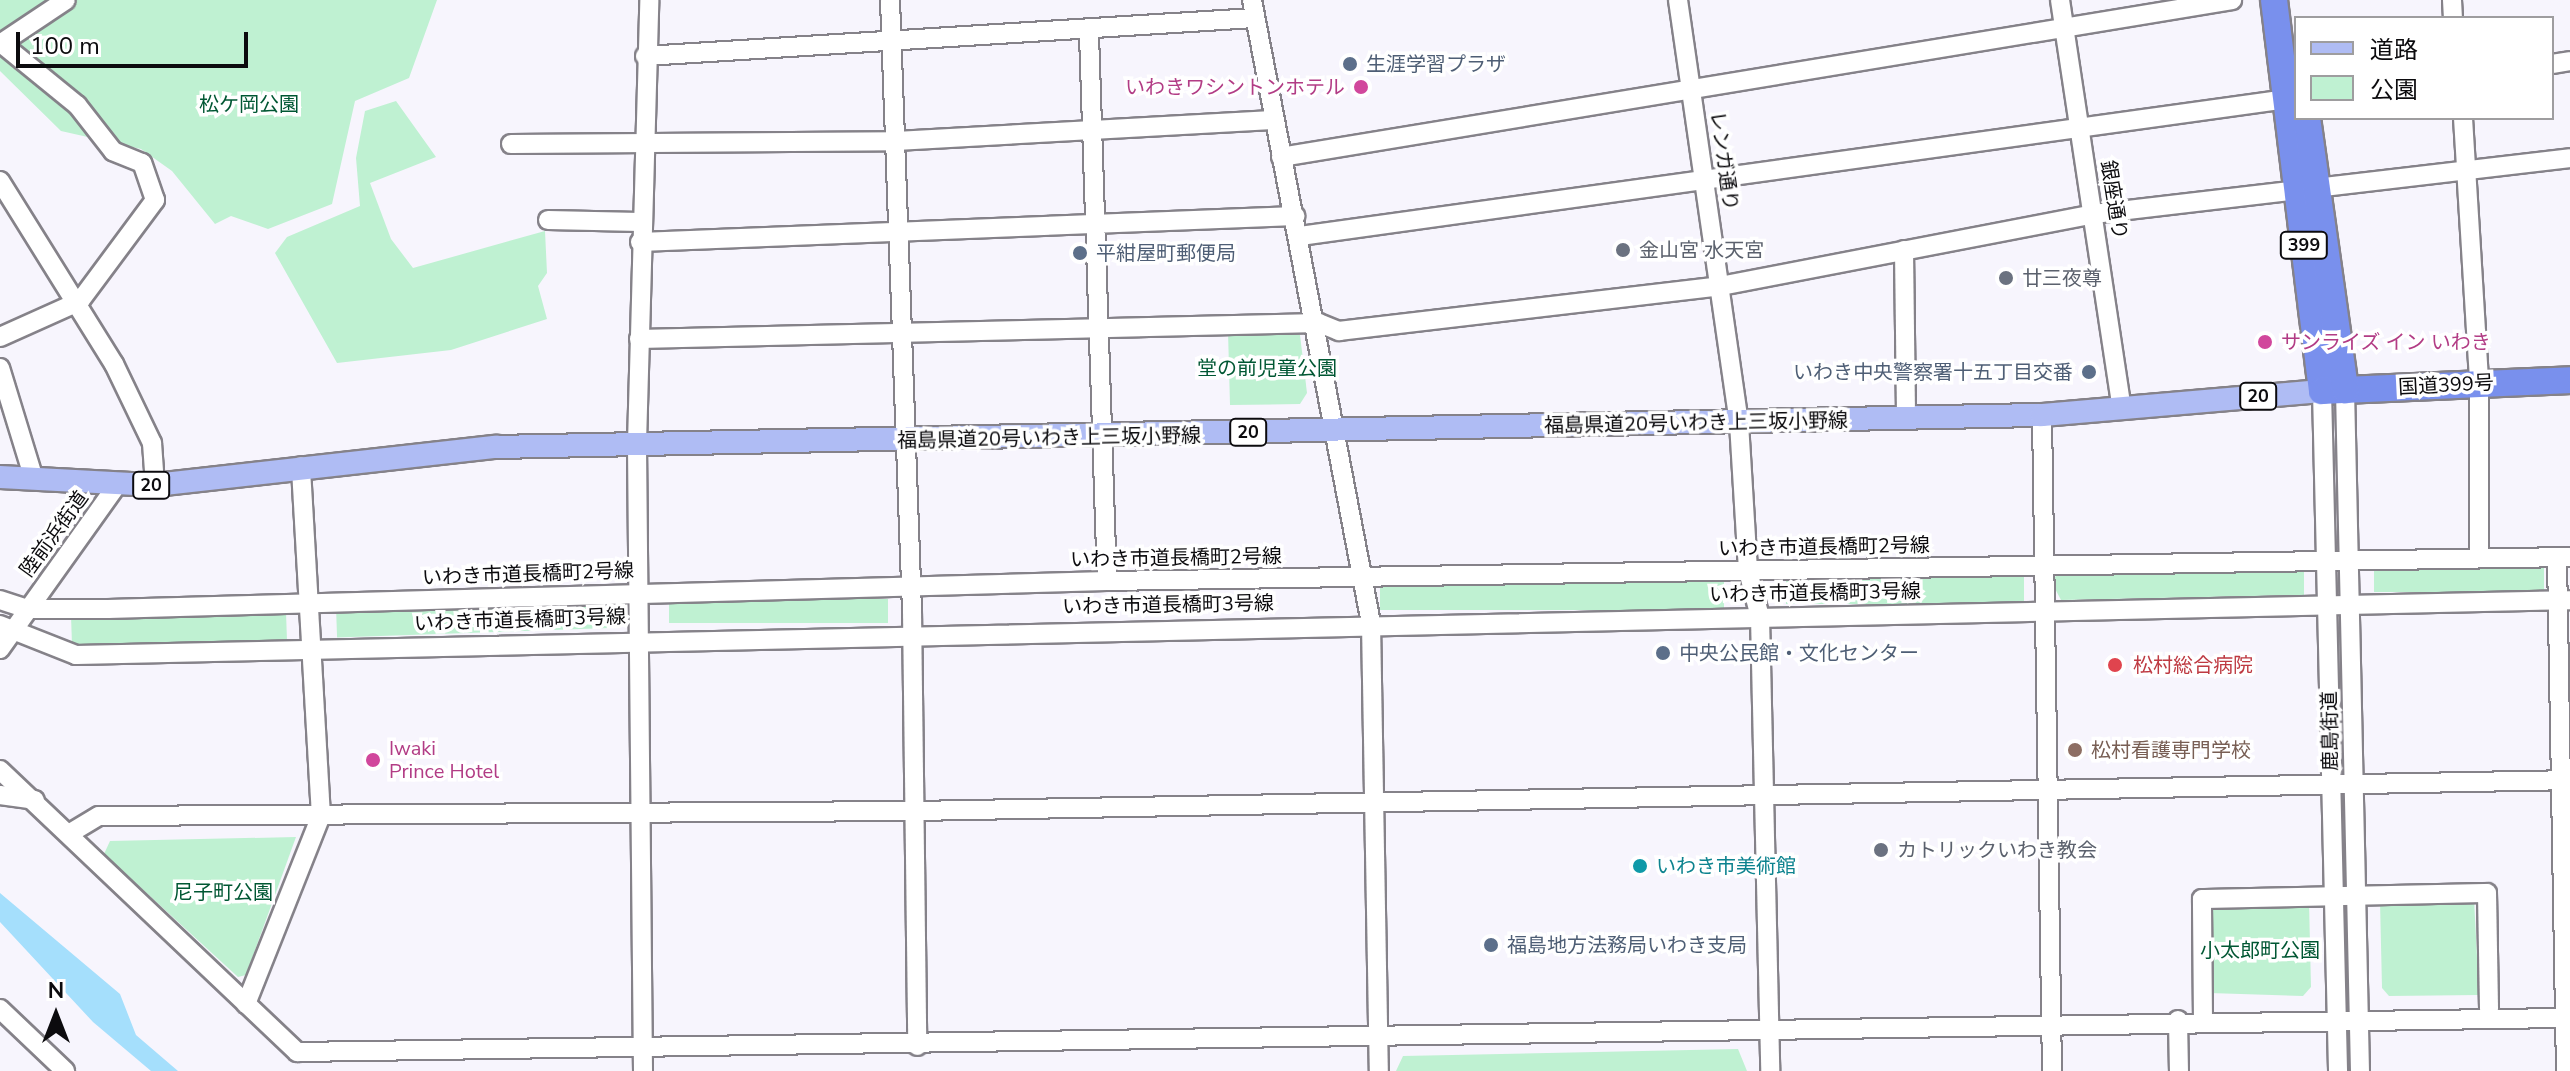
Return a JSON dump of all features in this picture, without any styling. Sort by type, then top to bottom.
[{"type":"highway","name":"399","points":[[2274,0],[2291,98]]},
{"type":"highway","points":[[2291,0],[2294,22]]},
{"type":"highway","name":"399","points":[[2295,120],[2333,391]]},
{"type":"highway","name":"399","points":[[2307,120],[2307,191]]},
{"type":"highway","name":"国道399号","points":[[2333,391],[2570,380]]},
{"type":"main road","name":"福島県道20号いわき上三坂小野線","points":[[0,477],[155,485],[414,452],[637,443],[907,442],[2042,415],[2333,391]]},
{"type":"street","points":[[0,337],[80,301],[155,200],[142,163],[113,151],[77,105],[1,44],[66,0]]},
{"type":"street","points":[[643,1071],[637,443],[641,148],[649,0]]},
{"type":"street","points":[[890,0],[911,586],[917,1046]]},
{"type":"street","name":"レンガ通り","points":[[1678,0],[1739,423],[1748,571],[1760,617],[1770,1071]]},
{"type":"street","name":"銀座通り","points":[[2060,0],[2122,408]]},
{"type":"street","points":[[1281,157],[2232,0]]},
{"type":"street","points":[[645,56],[1089,34],[1253,9],[1272,120],[1319,323],[1334,430],[1371,623],[1379,1071]]},
{"type":"street","points":[[1089,34],[1107,581]]},
{"type":"street","points":[[1300,236],[2291,98]]},
{"type":"street","points":[[511,144],[641,148],[896,141],[1092,134],[1272,120]]},
{"type":"street","points":[[2463,120],[2470,171],[2479,383],[2479,557]]},
{"type":"street","points":[[639,339],[1319,323],[1339,331],[1721,286],[2094,214],[2570,158]]},
{"type":"street","points":[[0,181],[80,301],[152,443],[155,485]]},
{"type":"street","points":[[640,242],[1295,216]]},
{"type":"street","points":[[548,220],[640,222]]},
{"type":"street","points":[[1904,250],[1906,417]]},
{"type":"street","points":[[0,368],[34,479]]},
{"type":"street","name":"鹿島街道","points":[[2333,391],[2350,560],[2360,1071]]},
{"type":"street","name":"鹿島街道","points":[[2333,391],[2326,560],[2338,1071]]},
{"type":"street","points":[[2042,415],[2052,1071]]},
{"type":"street","points":[[246,1004],[321,816],[313,604],[301,467]]},
{"type":"street","name":"陸前浜街道","points":[[0,649],[7,628],[28,609],[117,485]]},
{"type":"street","points":[[2564,557],[2566,1071]]},
{"type":"street","name":"いわき市道長橋町2号線","points":[[0,600],[28,609],[1107,581],[2564,557]]},
{"type":"street","name":"いわき市道長橋町3号線","points":[[7,628],[76,655],[637,639],[1760,617],[2327,602],[2564,600]]},
{"type":"street","points":[[0,770],[72,832],[297,1052],[917,1046],[2051,1021],[2568,1018]]},
{"type":"street","points":[[72,832],[99,816],[915,811],[2565,780]]},
{"type":"street","points":[[0,795],[35,800]]},
{"type":"street","points":[[2203,1020],[2202,899],[2487,893],[2489,1009]]},
{"type":"street","points":[[0,1009],[65,1071]]},
{"type":"street","points":[[2178,1020],[2179,1071]]},
{"type":"green space","name":"松ケ岡公園","points":[[0,0],[437,0],[409,78],[355,101],[332,204],[268,229],[231,216],[215,224],[172,171],[141,149],[61,131],[0,71]]},
{"type":"green space","points":[[396,101],[436,157],[370,183],[391,239],[413,268],[545,231],[547,273],[538,286],[547,319],[451,350],[337,363],[275,253],[287,237],[360,206],[356,158],[365,111]]},
{"type":"green space","name":"堂の前児童公園","points":[[1228,331],[1300,335],[1307,393],[1300,404],[1230,405]]},
{"type":"green space","points":[[2374,565],[2544,565],[2544,592],[2374,592]]},
{"type":"green space","points":[[2304,567],[2304,595],[2061,600],[2051,581],[2060,572]]},
{"type":"green space","points":[[1786,574],[2024,574],[2024,604],[1786,604]]},
{"type":"green space","points":[[1380,579],[1724,579],[1724,610],[1380,610]]},
{"type":"green space","points":[[669,599],[888,599],[888,623],[669,623]]},
{"type":"green space","points":[[608,602],[609,628],[337,637],[336,611]]},
{"type":"green space","points":[[286,612],[287,640],[72,647],[71,620]]},
{"type":"green space","name":"尼子町公園","points":[[296,837],[246,975],[238,977],[104,854],[110,841]]},
{"type":"green space","points":[[2474,899],[2479,995],[2389,996],[2382,988],[2380,901]]},
{"type":"green space","name":"小太郎町公園","points":[[2309,902],[2311,987],[2303,996],[2209,993],[2213,904]]},
{"type":"green space","points":[[1738,1049],[1747,1071],[1396,1071],[1403,1056]]},
{"type":"water","points":[[0,893],[120,994],[136,1035],[178,1071],[151,1071],[93,1022],[0,922]]},
{"type":"place","name":"生涯学習プラザ","points":[[1350,64]]},
{"type":"place","name":"いわきワシントンホテル","points":[[1361,87]]},
{"type":"place","name":"金山宮 水天宮","points":[[1623,250]]},
{"type":"place","name":"平紺屋町郵便局","points":[[1080,253]]},
{"type":"place","name":"廿三夜尊","points":[[2006,278]]},
{"type":"place","name":"サンライズ イン いわき","points":[[2265,342]]},
{"type":"place","name":"いわき中央警察署十五丁目交番","points":[[2089,372]]},
{"type":"place","name":"中央公民館・文化センター","points":[[1663,653]]},
{"type":"place","name":"松村総合病院","points":[[2115,665]]},
{"type":"place","name":"松村看護専門学校","points":[[2075,750]]},
{"type":"place","name":"Iwaki Prince Hotel","points":[[373,760]]},
{"type":"place","name":"カトリックいわき教会","points":[[1881,850]]},
{"type":"place","name":"いわき市美術館","points":[[1640,866]]},
{"type":"place","name":"福島地方法務局いわき支局","points":[[1491,945]]}]
